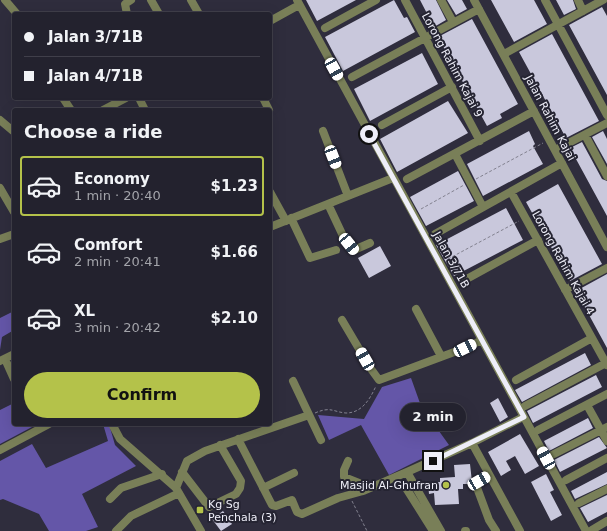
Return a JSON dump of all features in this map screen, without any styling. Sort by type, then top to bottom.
[{"type":"street","points":[[6,0],[15,12]]},
{"type":"street","points":[[127,12],[125,4],[131,0]]},
{"type":"street","points":[[151,0],[158,12]]},
{"type":"street","points":[[191,0],[198,12]]},
{"type":"street","points":[[325,28],[376,0]]},
{"type":"street","name":"Lorong Rahim Kajai 9","points":[[406,0],[480,141]]},
{"type":"street","points":[[441,0],[453,22]]},
{"type":"street","name":"Jalan Rahim Kajai","points":[[474,0],[607,245]]},
{"type":"street","points":[[546,0],[607,115]]},
{"type":"street","points":[[578,0],[583,11]]},
{"type":"street","points":[[504,54],[603,0]]},
{"type":"street","points":[[272,20],[298,2]]},
{"type":"street","name":"Jalan 3/71B","points":[[298,2],[524,417],[589,530]]},
{"type":"street","points":[[352,77],[479,9]]},
{"type":"street","points":[[382,125],[452,87]]},
{"type":"street","points":[[107,108],[122,100]]},
{"type":"street","points":[[407,179],[534,112]]},
{"type":"street","points":[[0,120],[12,130]]},
{"type":"street","points":[[555,150],[607,123]]},
{"type":"street","points":[[323,132],[348,196]]},
{"type":"street","points":[[585,135],[607,176]]},
{"type":"street","points":[[455,154],[483,207]]},
{"type":"street","points":[[435,234],[562,164]]},
{"type":"street","points":[[272,226],[393,178]]},
{"type":"street","points":[[0,188],[12,209]]},
{"type":"street","name":"Lorong Rahim Kajai 4","points":[[511,192],[606,364]]},
{"type":"street","points":[[272,195],[310,258],[336,250]]},
{"type":"street","points":[[328,204],[344,238],[354,250],[370,242]]},
{"type":"street","points":[[0,239],[12,235]]},
{"type":"street","points":[[463,281],[538,240]]},
{"type":"street","points":[[566,290],[607,268]]},
{"type":"street","points":[[416,309],[441,356]]},
{"type":"street","points":[[342,320],[379,380],[465,348],[482,340]]},
{"type":"street","points":[[516,380],[592,338]]},
{"type":"street","points":[[12,355],[3,360],[12,376]]},
{"type":"street","points":[[525,406],[606,364]]},
{"type":"street","points":[[293,381],[321,440]]},
{"type":"street","points":[[538,430],[607,394]]},
{"type":"street","points":[[587,405],[604,429],[607,441]]},
{"type":"street","points":[[118,530],[131,516],[177,490],[187,461],[220,445],[309,415]]},
{"type":"street","points":[[238,439],[273,507],[292,500],[299,514],[348,495],[363,491],[472,443],[524,417]]},
{"type":"street","points":[[0,450],[45,426]]},
{"type":"street","points":[[113,426],[120,439],[162,474],[177,490],[201,531]]},
{"type":"street","points":[[552,455],[604,429]]},
{"type":"street","points":[[472,443],[520,531]]},
{"type":"street","points":[[182,472],[209,507],[236,494],[240,488],[241,482],[220,445]]},
{"type":"street","points":[[566,480],[607,458]]},
{"type":"street","points":[[348,461],[344,470],[344,477],[359,483],[363,491]]},
{"type":"street","points":[[407,472],[441,531]]},
{"type":"street","points":[[263,488],[294,473]]},
{"type":"street","points":[[110,499],[121,488],[162,474]]},
{"type":"street","points":[[489,476],[476,485],[489,520],[496,531]]},
{"type":"street","points":[[406,488],[433,531]]},
{"type":"street","points":[[579,504],[607,489]]},
{"type":"street","points":[[589,530],[607,521]]},
{"type":"path","points":[[420,209],[549,140]]},
{"type":"path","points":[[440,263],[525,217]]},
{"type":"path","points":[[309,415],[323,409],[335,409],[347,413],[360,409],[369,401],[379,380]]},
{"type":"path","points":[[348,495],[367,531]]},
{"type":"shaded area","points":[[12,312],[12,331],[2,337],[0,350],[0,318]]},
{"type":"shaded area","points":[[411,378],[421,406],[449,445],[389,475],[361,425],[329,440],[318,415],[364,419],[382,387]]},
{"type":"shaded area","points":[[12,404],[12,426],[32,427],[0,444],[0,410]]},
{"type":"shaded area","points":[[104,426],[110,426],[115,445],[136,466],[82,494],[98,527],[86,531],[49,531],[39,514],[3,499],[0,500],[0,461],[32,444],[46,468],[108,441]]},
{"type":"building","points":[[306,0],[356,0],[317,21]]},
{"type":"building","points":[[394,0],[404,18],[407,17],[415,32],[343,71],[325,37]]},
{"type":"building","points":[[420,0],[436,0],[446,20],[434,27]]},
{"type":"building","points":[[447,0],[462,0],[467,9],[456,15]]},
{"type":"building","points":[[491,0],[534,0],[547,24],[514,42]]},
{"type":"building","points":[[556,0],[573,0],[576,9],[564,15]]},
{"type":"building","points":[[602,7],[607,16],[607,95],[569,25]]},
{"type":"building","points":[[472,19],[518,104],[500,114],[502,118],[487,126],[438,37]]},
{"type":"building","points":[[552,34],[599,121],[566,138],[519,52]]},
{"type":"building","points":[[422,53],[438,84],[370,121],[354,89]]},
{"type":"building","points":[[448,101],[468,133],[397,172],[380,139]]},
{"type":"building","points":[[529,131],[535,144],[533,146],[543,164],[483,196],[467,164]]},
{"type":"building","points":[[603,131],[607,139],[607,164],[592,137]]},
{"type":"building","points":[[582,142],[602,179],[607,181],[607,216],[570,148]]},
{"type":"building","points":[[458,171],[474,201],[426,226],[410,197]]},
{"type":"building","points":[[558,184],[602,264],[570,281],[526,202]]},
{"type":"building","points":[[506,208],[523,240],[454,276],[436,245]]},
{"type":"building","points":[[380,246],[391,266],[369,278],[358,258]]},
{"type":"building","points":[[607,274],[607,348],[576,291]]},
{"type":"building","points":[[585,353],[591,365],[522,402],[515,390]]},
{"type":"building","points":[[596,375],[602,387],[533,423],[527,411]]},
{"type":"building","points":[[498,398],[508,417],[500,422],[490,403]]},
{"type":"building","points":[[588,418],[593,428],[549,451],[544,441]]},
{"type":"building","points":[[520,434],[539,466],[525,474],[515,456],[506,461],[511,470],[501,476],[488,452]]},
{"type":"building","points":[[599,437],[607,448],[560,472],[554,460]]},
{"type":"building","points":[[470,464],[472,482],[471,484],[463,484],[463,489],[458,489],[459,504],[435,505],[434,493],[429,494],[428,483],[440,482],[440,478],[455,477],[454,465]]},
{"type":"building","points":[[607,472],[607,484],[575,499],[571,491]]},
{"type":"building","points":[[546,474],[554,490],[550,492],[562,515],[551,521],[531,482]]},
{"type":"building","points":[[607,495],[607,512],[588,522],[580,508]]},
{"type":"building","points":[[223,511],[232,524],[221,531],[212,519]]},
{"type":"place","name":"Masjid Al-Ghufran","points":[[446,485]]},
{"type":"place","name":"Kg Sg Penchala (3)","points":[[200,510]]},
{"type":"route","points":[[369,134],[524,417],[433,461]]}]
